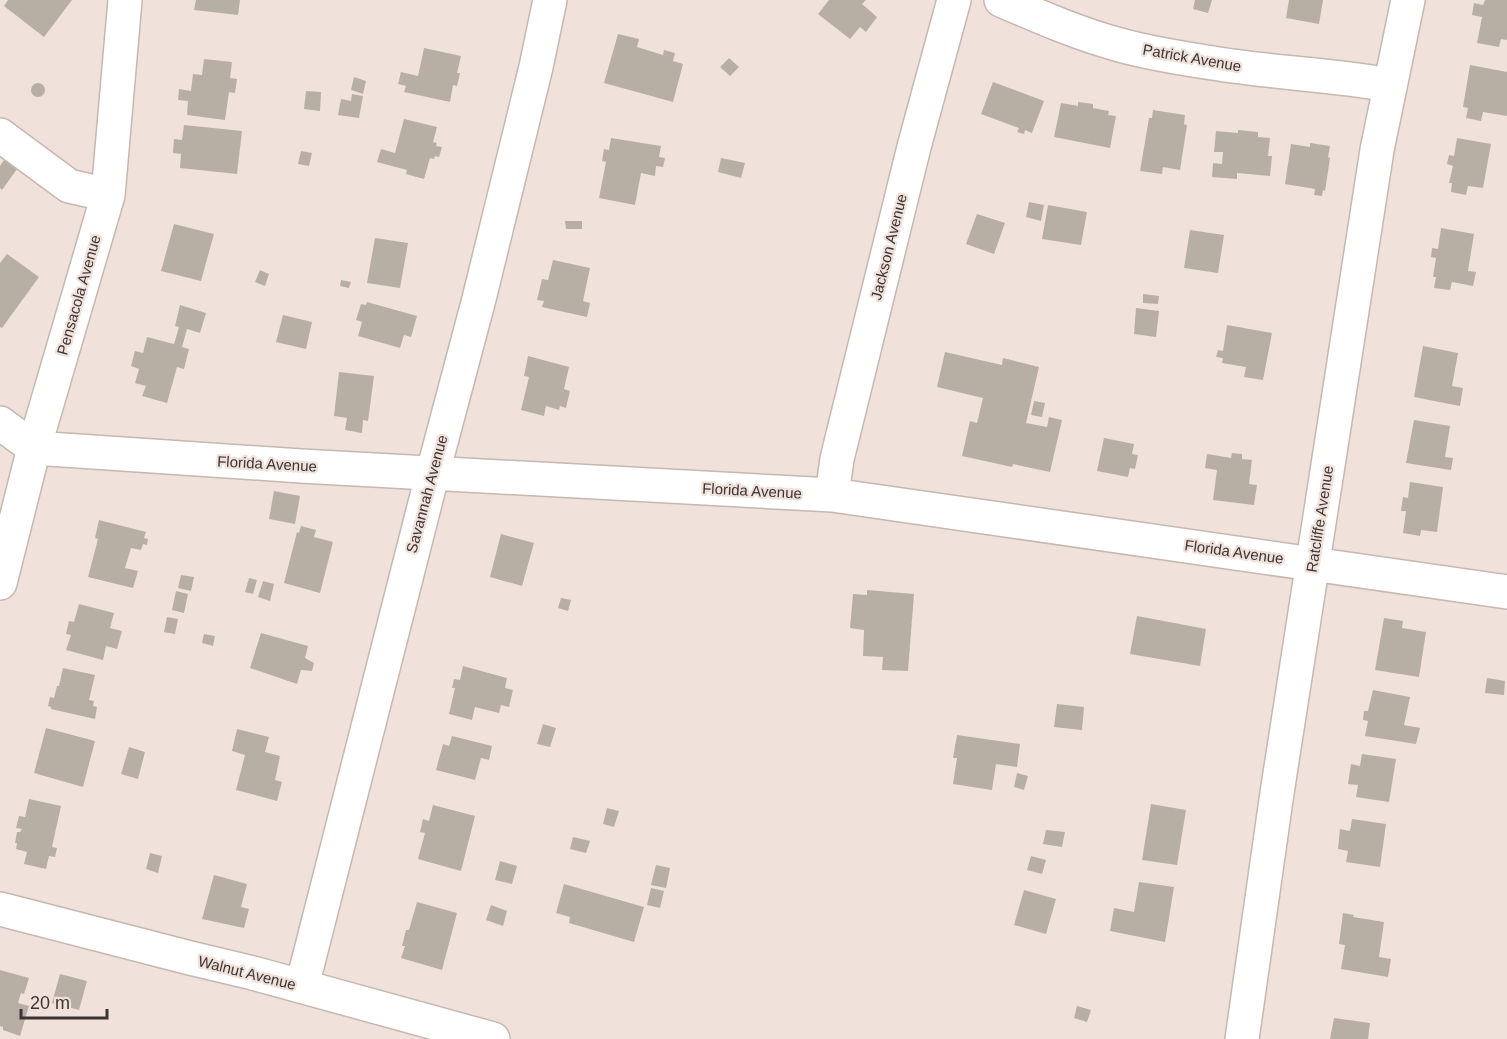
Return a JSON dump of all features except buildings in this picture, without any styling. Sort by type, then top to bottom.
[{"type":"street","name":"Pensacola Avenue","points":[[0,583],[34,448],[108,195],[125,0]]},
{"type":"street","name":"Savannah Avenue","points":[[302,986],[479,299],[536,67],[550,0]]},
{"type":"street","name":"Jackson Avenue","points":[[832,495],[837,459],[914,147],[954,0]]},
{"type":"street","name":"Patrick Avenue","points":[[1001,0],[1078,32],[1122,45],[1219,64],[1390,85]]},
{"type":"street","name":"Ratcliffe Avenue","points":[[1242,1039],[1277,793],[1377,150],[1408,0]]},
{"type":"street","points":[[0,135],[69,186],[108,195]]},
{"type":"street","points":[[0,423],[34,448]]},
{"type":"street","name":"Florida Avenue","points":[[34,448],[206,460],[832,495],[1507,592]]},
{"type":"street","name":"Walnut Avenue","points":[[0,909],[302,986],[415,1029],[493,1039]]}]
